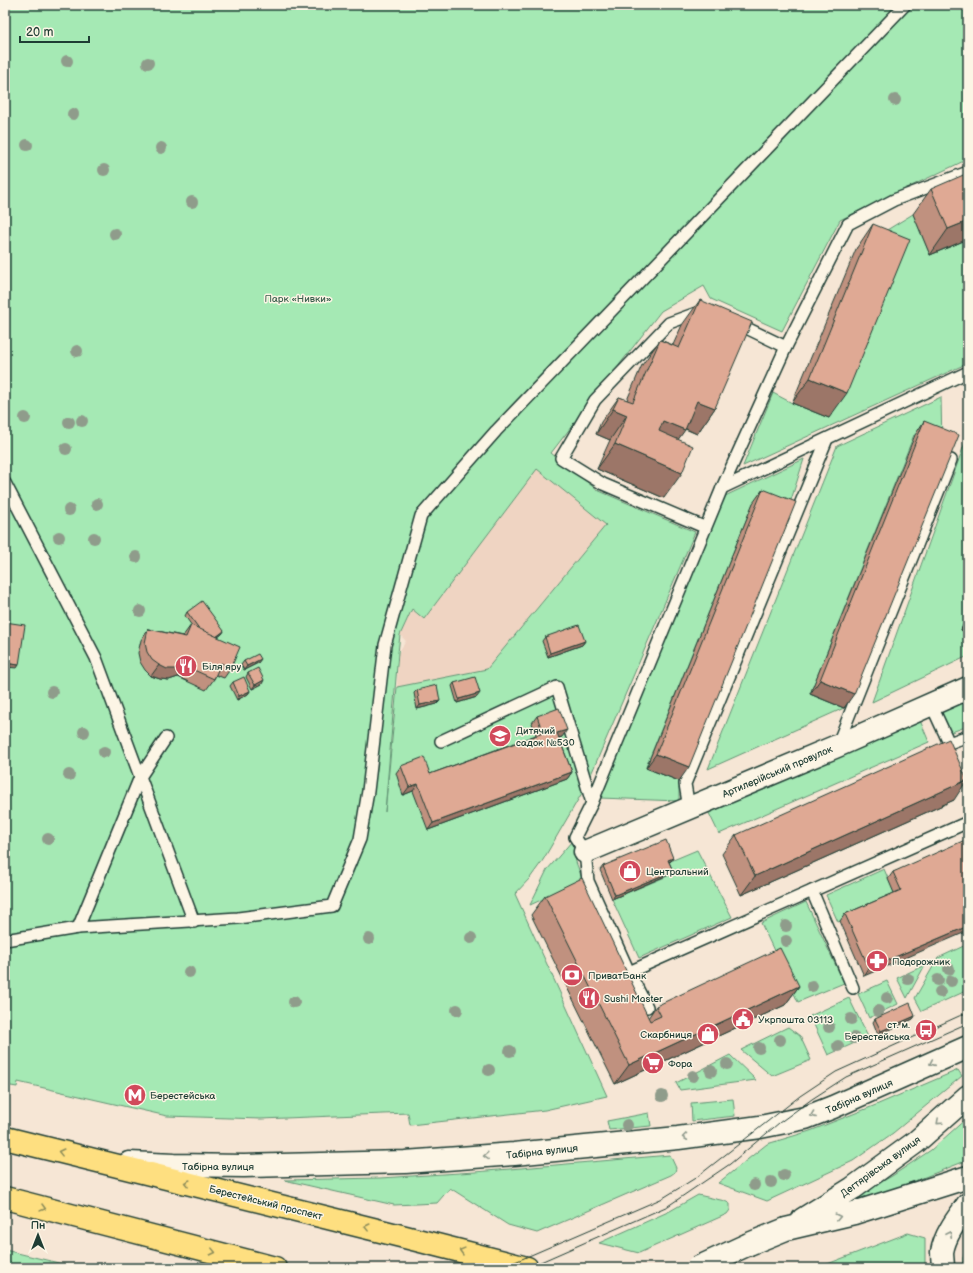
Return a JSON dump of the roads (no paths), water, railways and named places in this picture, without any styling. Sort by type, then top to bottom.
[{"type":"main road","name":"Артилерійський провулок","points":[[585,852],[837,746],[968,688]]},
{"type":"main road","name":"Табірна вулиця","points":[[99,1162],[244,1166],[405,1162],[514,1154],[678,1138],[745,1129],[804,1118],[833,1107],[968,1047]]},
{"type":"main road","name":"Дегтярівська вулиця","points":[[786,1229],[853,1188],[916,1142],[968,1096]]},
{"type":"main road","name":"Берестейський проспект","points":[[5,1138],[405,1236],[526,1268]]},
{"type":"main road","name":"Дегтярівська вулиця","points":[[697,1268],[786,1229],[854,1213],[968,1177]]},
{"type":"main road","points":[[5,1198],[275,1268]]},
{"type":"main road","points":[[943,1268],[942,1252],[947,1239],[954,1223],[968,1204]]},
{"type":"lane","points":[[5,940],[78,928],[194,922],[332,906],[360,839],[368,792],[385,645],[421,516],[496,431],[905,5]]},
{"type":"lane","points":[[647,1007],[629,972],[588,881],[585,852],[575,837],[592,803],[704,527],[786,347],[848,224],[894,200],[968,172]]},
{"type":"lane","points":[[704,527],[603,484],[561,458],[595,400],[669,323],[707,310],[713,313]]},
{"type":"lane","points":[[727,319],[786,347]]},
{"type":"lane","points":[[722,488],[968,372]]},
{"type":"lane","points":[[689,808],[685,784],[827,439]]},
{"type":"lane","points":[[837,746],[951,460]]},
{"type":"lane","points":[[5,483],[96,658],[194,922]]},
{"type":"lane","points":[[441,741],[557,687],[592,803]]},
{"type":"lane","points":[[931,704],[949,742],[968,736]]},
{"type":"lane","points":[[78,928],[140,777],[166,738]]},
{"type":"lane","points":[[629,972],[968,824]]},
{"type":"lane","points":[[812,891],[853,988]]},
{"type":"tram line","points":[[501,1268],[663,1198],[697,1177],[800,1096],[836,1072],[968,1012]]},
{"type":"tram line","points":[[527,1268],[668,1206],[730,1164],[779,1123],[846,1077],[968,1023]]},
{"type":"place","name":"Біля яру","points":[[186,666]]},
{"type":"place","name":"Дитячий садок №530","points":[[500,736]]},
{"type":"place","name":"Центральний","points":[[630,871]]},
{"type":"place","name":"Подорожник","points":[[877,961]]},
{"type":"place","name":"ПриватБанк","points":[[572,975]]},
{"type":"place","name":"Sushi Master","points":[[589,998]]},
{"type":"place","name":"Укрпошта 03113","points":[[743,1019]]},
{"type":"place","name":"ст. м. Берестейська","points":[[926,1030]]},
{"type":"place","name":"Скарбниця","points":[[708,1034]]},
{"type":"place","name":"Фора","points":[[653,1063]]},
{"type":"place","name":"Берестейська","points":[[135,1095]]},
{"type":"park label","name":"Парк «Нивки»","points":[[298,298]]}]
